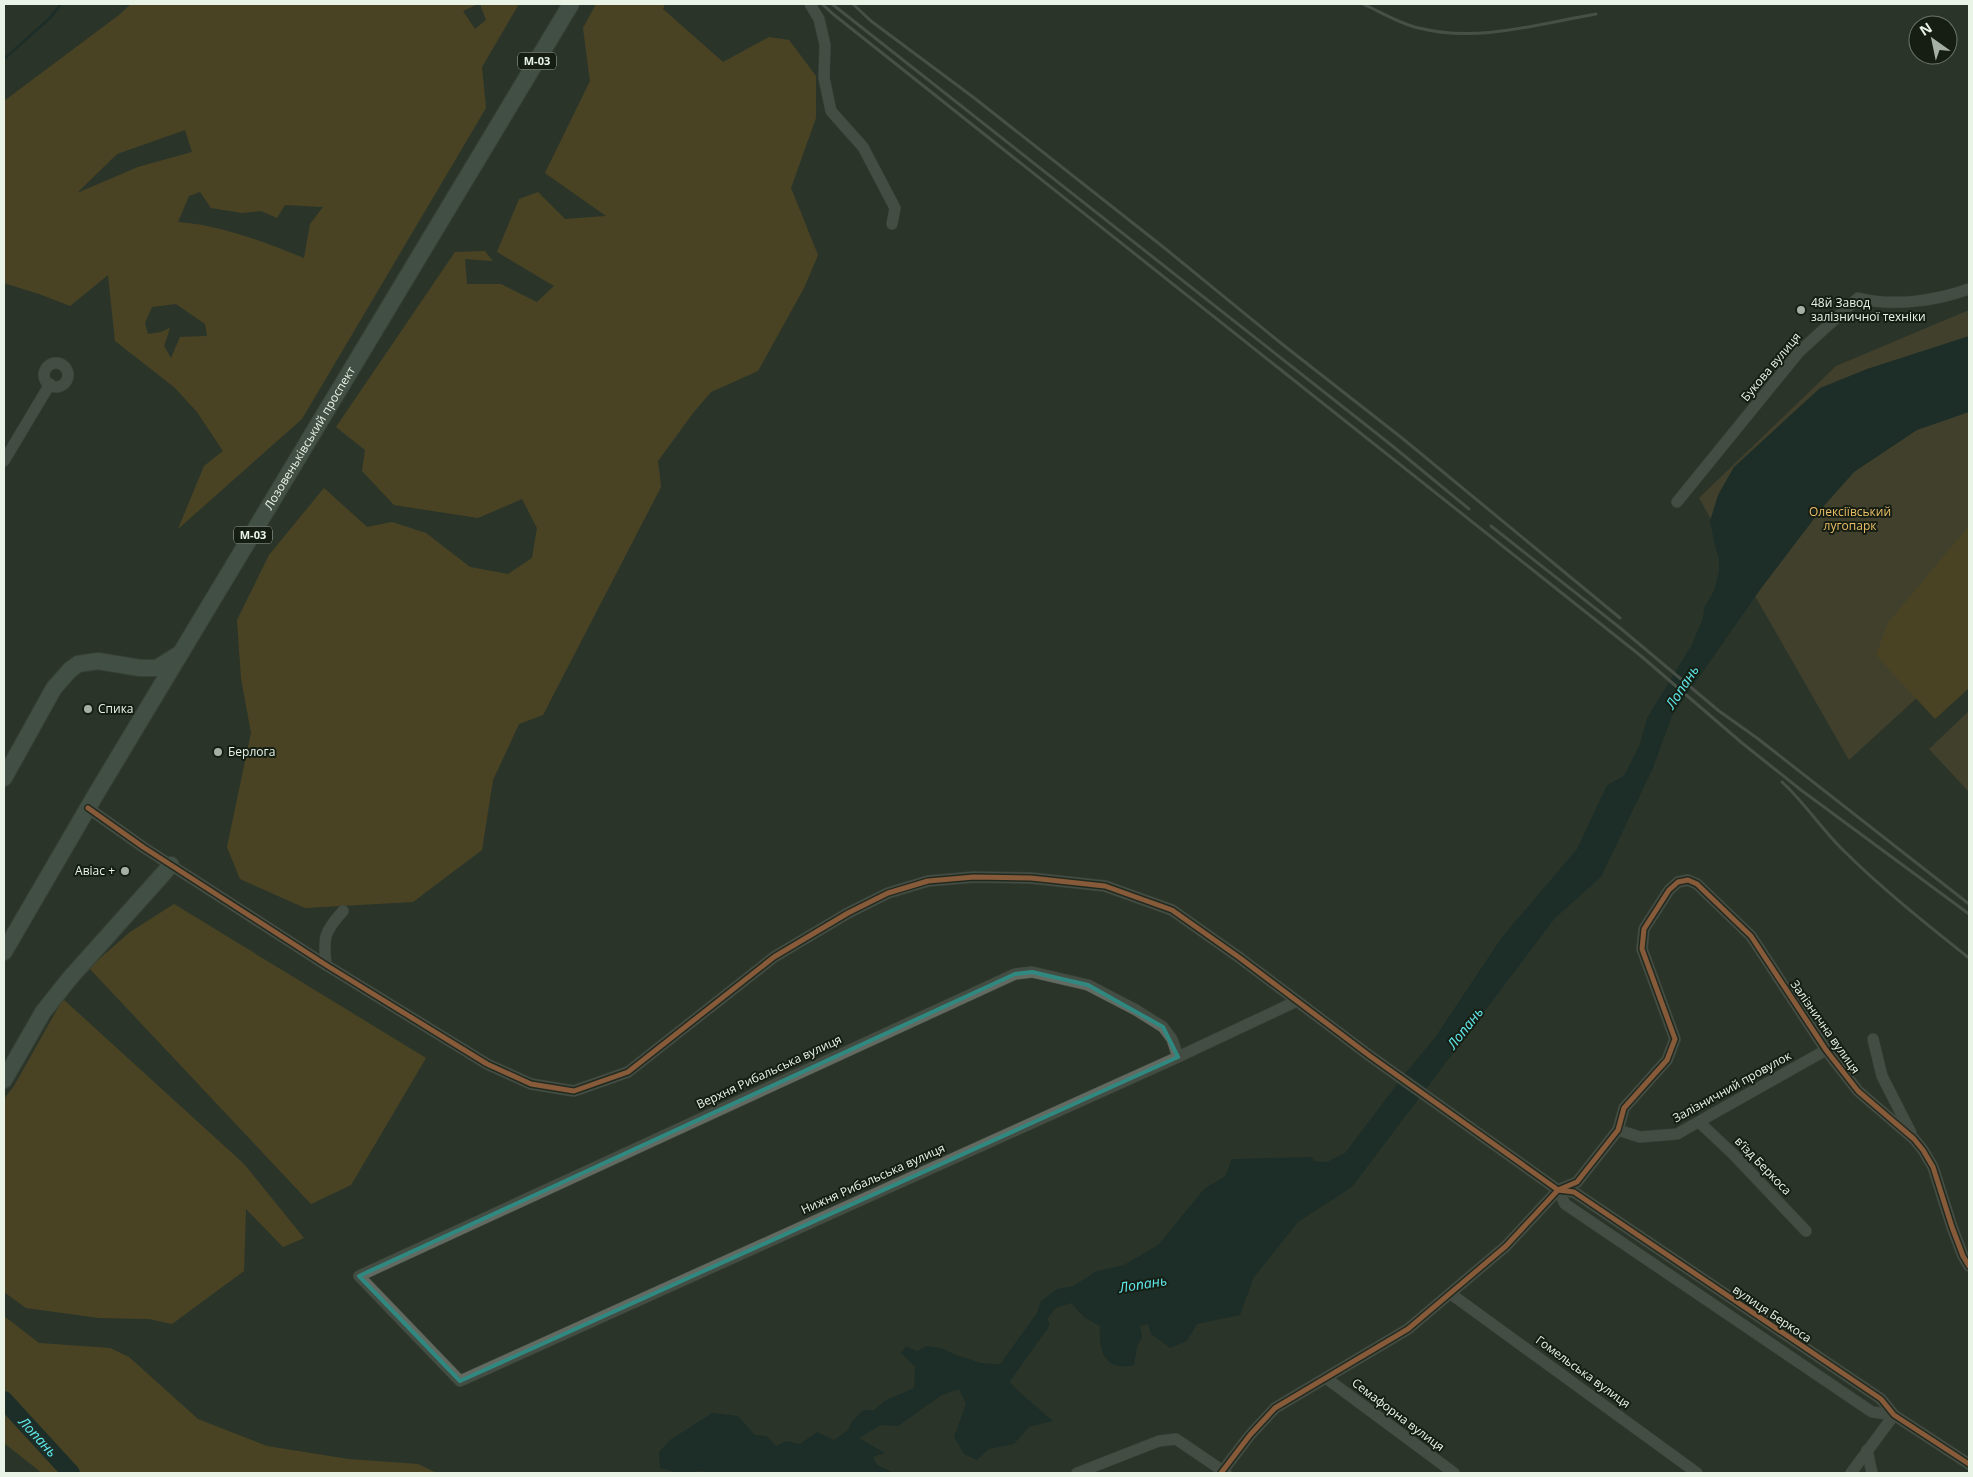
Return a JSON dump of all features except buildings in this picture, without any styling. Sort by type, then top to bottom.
[{"type":"highway","name":"Лозовеньківський проспект","points":[[4,952],[88,808],[571,4]]},
{"type":"highway","points":[[4,778],[54,688],[78,664],[98,661],[140,668],[157,668],[183,652]]},
{"type":"highway","points":[[4,1080],[43,1012],[70,978],[171,865]]},
{"type":"street","points":[[810,4],[819,19],[825,45],[824,78],[832,111],[863,147],[895,208],[892,224]]},
{"type":"street","name":"Букова вулиця","points":[[1677,502],[1799,352],[1858,298],[1873,302],[1912,301],[1969,289]]},
{"type":"street","points":[[4,461],[50,384]]},
{"type":"street","name":"вулиця Беркоса","points":[[88,808],[171,865],[326,965],[487,1064],[531,1084],[574,1091],[628,1072],[774,957],[848,913],[888,893],[928,881],[974,878],[1031,878],[1105,886],[1172,910],[1240,958],[1370,1056],[1558,1190],[1564,1204],[1872,1412],[1894,1415],[1969,1464]]},
{"type":"street","name":"Залізнична вулиця","points":[[1618,1130],[1624,1108],[1667,1060],[1675,1039],[1642,949],[1644,929],[1669,890],[1678,882],[1688,880],[1698,884],[1752,936],[1826,1050],[1858,1091],[1914,1139],[1933,1167],[1952,1227],[1963,1256],[1969,1266]]},
{"type":"street","points":[[326,965],[324,945],[328,928],[343,911]]},
{"type":"street","name":"Верхня Рибальська вулиця","points":[[460,1381],[358,1276],[1015,974],[1032,972],[1088,985],[1136,1010],[1163,1027],[1172,1039],[1178,1057]]},
{"type":"street","name":"Нижня Рибальська вулиця","points":[[460,1381],[1178,1057],[1297,1001]]},
{"type":"street","points":[[1873,1039],[1882,1076],[1914,1139]]},
{"type":"street","name":"Залізничний провулок","points":[[1618,1130],[1640,1137],[1677,1134],[1826,1050]]},
{"type":"street","name":"в’їзд Беркоса","points":[[1702,1121],[1806,1230]]},
{"type":"street","points":[[1077,1473],[1159,1441],[1176,1439],[1223,1472],[1250,1435],[1275,1408],[1408,1329],[1452,1294],[1506,1246],[1558,1190],[1577,1182],[1618,1130]]},
{"type":"street","name":"Гомельська вулиця","points":[[1452,1294],[1697,1473]]},
{"type":"street","name":"Семафорна вулиця","points":[[1326,1378],[1454,1473]]},
{"type":"street","points":[[1851,1473],[1894,1415]]},
{"type":"street","points":[[1868,1450],[1872,1473]]},
{"type":"highlighted area","points":[[1032,972],[1088,985],[1163,1027],[1178,1057],[460,1381],[359,1276],[1015,974]]},
{"type":"green space","name":"Олексіївський лугопарк","points":[[1969,310],[1969,650],[1849,760],[1699,498],[1836,366]]},
{"type":"green space","points":[[1969,711],[1969,792],[1929,749]]},
{"type":"shaded area","points":[[131,4],[478,4],[463,11],[475,29],[486,20],[480,4],[519,4],[482,67],[486,108],[302,419],[178,529],[204,466],[223,451],[197,412],[174,387],[115,341],[108,275],[70,306],[4,283],[4,101]],"holes":[[[185,130],[192,152],[138,167],[77,193],[117,154]],[[200,192],[211,208],[242,213],[261,211],[277,218],[285,205],[323,207],[310,224],[304,258],[226,230],[178,222],[189,196]],[[176,304],[205,324],[207,336],[180,337],[171,358],[164,346],[170,328],[148,334],[145,323],[152,307]]]},
{"type":"shaded area","points":[[596,4],[665,4],[663,9],[723,62],[769,37],[789,40],[816,76],[816,118],[791,188],[818,255],[804,288],[758,371],[711,392],[658,461],[661,487],[543,715],[519,724],[493,780],[482,850],[413,902],[305,908],[240,879],[227,847],[251,733],[241,678],[237,620],[269,555],[324,488],[367,527],[392,522],[426,533],[470,567],[508,574],[532,558],[537,528],[522,499],[478,518],[394,505],[362,471],[365,450],[336,427],[455,252],[485,251],[493,261],[465,259],[467,284],[501,284],[537,302],[554,286],[497,252],[519,199],[538,192],[565,219],[606,216],[545,173],[590,81],[583,28]]},
{"type":"shaded area","points":[[1969,526],[1969,688],[1935,719],[1876,655],[1888,623]]},
{"type":"shaded area","points":[[174,904],[426,1058],[351,1185],[311,1204],[89,968],[130,932]]},
{"type":"shaded area","points":[[63,999],[244,1164],[304,1238],[283,1247],[246,1209],[244,1271],[172,1324],[149,1319],[99,1318],[26,1308],[4,1292],[4,1099],[14,1086]]},
{"type":"shaded area","points":[[4,1316],[39,1343],[110,1348],[129,1357],[198,1419],[267,1446],[348,1459],[418,1464],[437,1473],[42,1473],[4,1443]]},
{"type":"water","points":[[1969,336],[1969,412],[1917,430],[1854,472],[1823,507],[1762,587],[1672,716],[1653,768],[1601,877],[1555,918],[1352,1187],[1298,1222],[1254,1277],[1240,1315],[1197,1324],[1187,1341],[1170,1348],[1151,1334],[1148,1324],[1140,1326],[1142,1337],[1137,1347],[1134,1365],[1120,1366],[1112,1364],[1104,1356],[1100,1338],[1100,1326],[1085,1318],[1071,1303],[1056,1308],[1025,1346],[1041,1301],[1057,1289],[1073,1286],[1097,1271],[1124,1265],[1158,1245],[1204,1189],[1225,1176],[1232,1159],[1312,1157],[1314,1161],[1327,1162],[1345,1153],[1436,1036],[1502,937],[1577,849],[1607,785],[1624,776],[1639,746],[1647,718],[1691,646],[1703,618],[1704,608],[1714,591],[1719,571],[1719,558],[1710,521],[1718,495],[1734,467],[1820,388],[1867,369]]},
{"type":"water","points":[[906,1346],[917,1351],[927,1346],[941,1348],[956,1355],[997,1368],[1016,1389],[1053,1421],[1029,1427],[1014,1444],[989,1449],[977,1460],[964,1454],[954,1437],[966,1404],[959,1389],[942,1395],[898,1426],[881,1425],[859,1438],[885,1453],[873,1457],[877,1465],[894,1473],[705,1473],[703,1471],[679,1473],[660,1468],[659,1452],[670,1440],[712,1413],[738,1416],[755,1435],[767,1436],[776,1446],[786,1441],[800,1444],[817,1432],[834,1440],[847,1431],[852,1421],[863,1410],[874,1410],[886,1400],[914,1388],[915,1367],[901,1353]]},
{"type":"waterway","points":[[4,59],[50,18],[61,4]]},
{"type":"waterway","points":[[1692,1108],[1700,1119]]},
{"type":"waterway","name":"Лопань","points":[[982,1372],[1004,1374],[1040,1324]]},
{"type":"waterway","name":"Лопань","points":[[4,1400],[71,1473]]},
{"type":"railway","points":[[822,4],[1641,656],[1742,743],[1801,790],[1969,914]]},
{"type":"railway","points":[[832,4],[1390,444],[1469,509]]},
{"type":"railway","points":[[853,4],[871,21],[973,97],[1402,438],[1620,618]]},
{"type":"railway","points":[[1363,4],[1412,26],[1463,34],[1530,27],[1596,14]]},
{"type":"railway","points":[[1491,526],[1619,627],[1719,711],[1757,738],[1969,904]]},
{"type":"railway","points":[[1782,782],[1856,863],[1969,958]]},
{"type":"cycle path","points":[[88,808],[143,847],[326,965],[487,1064],[531,1084],[574,1091],[628,1072],[774,957],[848,913],[888,893],[928,881],[974,877],[1031,878],[1105,886],[1172,910],[1240,958],[1370,1056],[1558,1190],[1574,1192],[1881,1399],[1894,1415],[1969,1464]]},
{"type":"cycle path","points":[[1221,1473],[1250,1435],[1275,1408],[1408,1329],[1506,1246],[1558,1190],[1577,1182],[1618,1130],[1624,1108],[1667,1060],[1675,1039],[1642,949],[1644,929],[1669,890],[1678,882],[1688,880],[1697,884],[1751,936],[1826,1050],[1858,1091],[1914,1139],[1923,1150],[1933,1167],[1952,1227],[1963,1256],[1969,1266]]},
{"type":"place","name":"48й Завод залізничної техніки","points":[[1801,310]]},
{"type":"place","name":"Спика","points":[[88,709]]},
{"type":"place","name":"Берлога","points":[[218,752]]},
{"type":"place","name":"Авiас +","points":[[125,871]]}]
